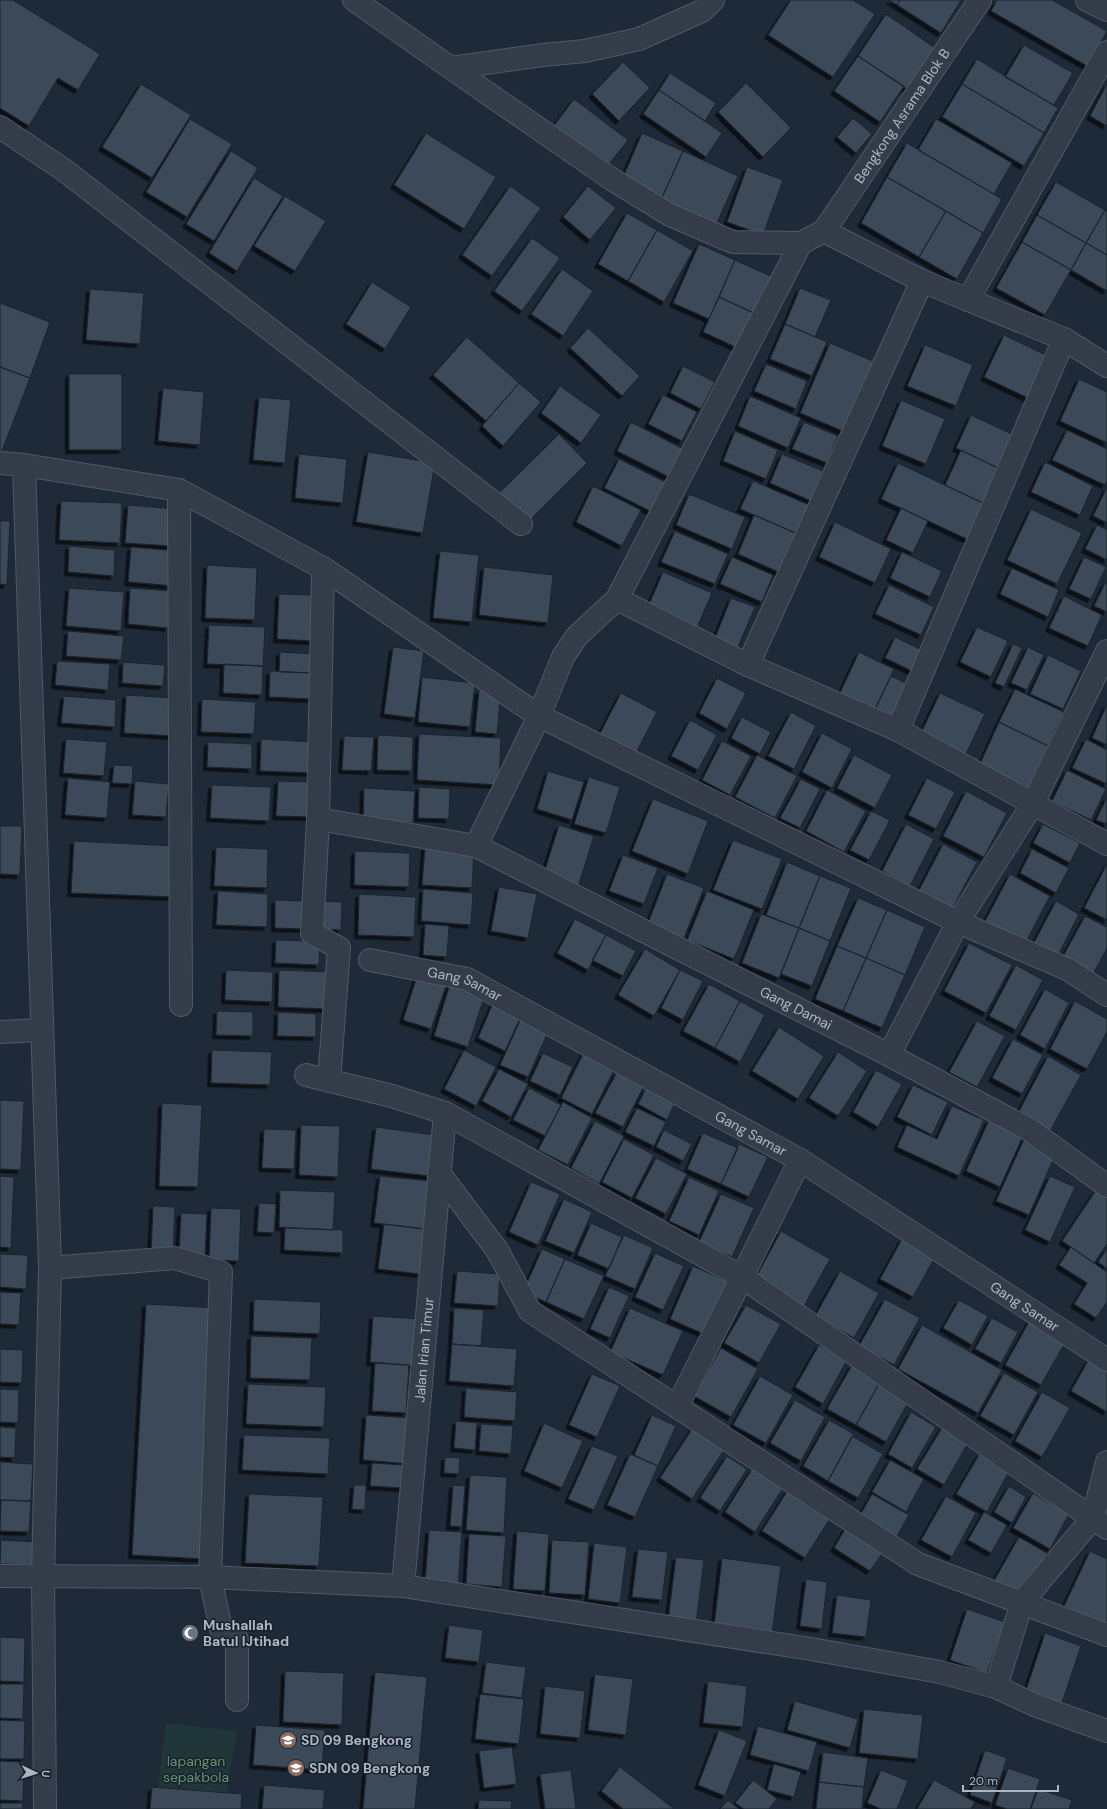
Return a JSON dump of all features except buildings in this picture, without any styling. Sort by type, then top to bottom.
[{"type":"street","points":[[354,0],[613,180],[670,215],[733,242],[801,243],[824,231],[922,281],[1064,339],[1104,359]]},
{"type":"street","points":[[451,68],[543,55],[584,51],[639,39],[702,12],[713,0]]},
{"type":"street","name":"Bengkong Asrama Blok B","points":[[824,231],[980,0]]},
{"type":"street","points":[[1087,0],[1107,10]]},
{"type":"street","points":[[968,300],[1107,52]]},
{"type":"street","points":[[0,127],[64,170],[522,524]]},
{"type":"street","points":[[476,846],[538,716],[563,657],[577,636],[617,599],[801,243]]},
{"type":"street","points":[[748,665],[922,281]]},
{"type":"street","points":[[898,730],[1064,339]]},
{"type":"street","points":[[0,463],[24,465],[178,490],[323,568],[538,716],[958,922],[1067,969],[1107,995]]},
{"type":"street","points":[[24,465],[50,1268],[43,1577],[45,1809]]},
{"type":"street","points":[[178,490],[181,1005]]},
{"type":"street","points":[[323,568],[318,819],[312,933],[339,948],[329,1081]]},
{"type":"street","points":[[617,599],[748,665],[898,730],[1032,805],[1107,844]]},
{"type":"street","points":[[889,1055],[958,922],[1032,805],[1107,651]]},
{"type":"street","name":"Gang Damai","points":[[318,819],[476,846],[889,1055],[1030,1130],[1107,1186]]},
{"type":"street","name":"Gang Samar","points":[[370,960],[467,979],[800,1160],[1107,1360]]},
{"type":"street","points":[[0,1032],[42,1030]]},
{"type":"street","points":[[306,1075],[392,1096],[445,1113],[742,1277],[1100,1523]]},
{"type":"street","name":"Jalan Irian Timur","points":[[403,1586],[445,1113]]},
{"type":"street","points":[[677,1407],[800,1160]]},
{"type":"street","points":[[439,1173],[497,1250],[530,1311],[918,1564],[1107,1635]]},
{"type":"street","points":[[50,1268],[175,1258],[220,1272],[210,1577],[222,1634],[238,1639],[237,1700]]},
{"type":"street","points":[[996,1687],[1022,1602],[1100,1523],[1107,1462]]},
{"type":"street","points":[[0,1576],[210,1577],[403,1586],[811,1649],[940,1672],[996,1687],[1037,1706],[1107,1731]]},
{"type":"green space","name":"lapangan sepakbola","points":[[166,1723],[237,1731],[224,1809],[155,1809]]},
{"type":"place","name":"Mushallah Batul IJtihad","points":[[190,1633]]},
{"type":"place","name":"SD 09 Bengkong","points":[[288,1740]]},
{"type":"place","name":"SDN 09 Bengkong","points":[[296,1768]]}]
